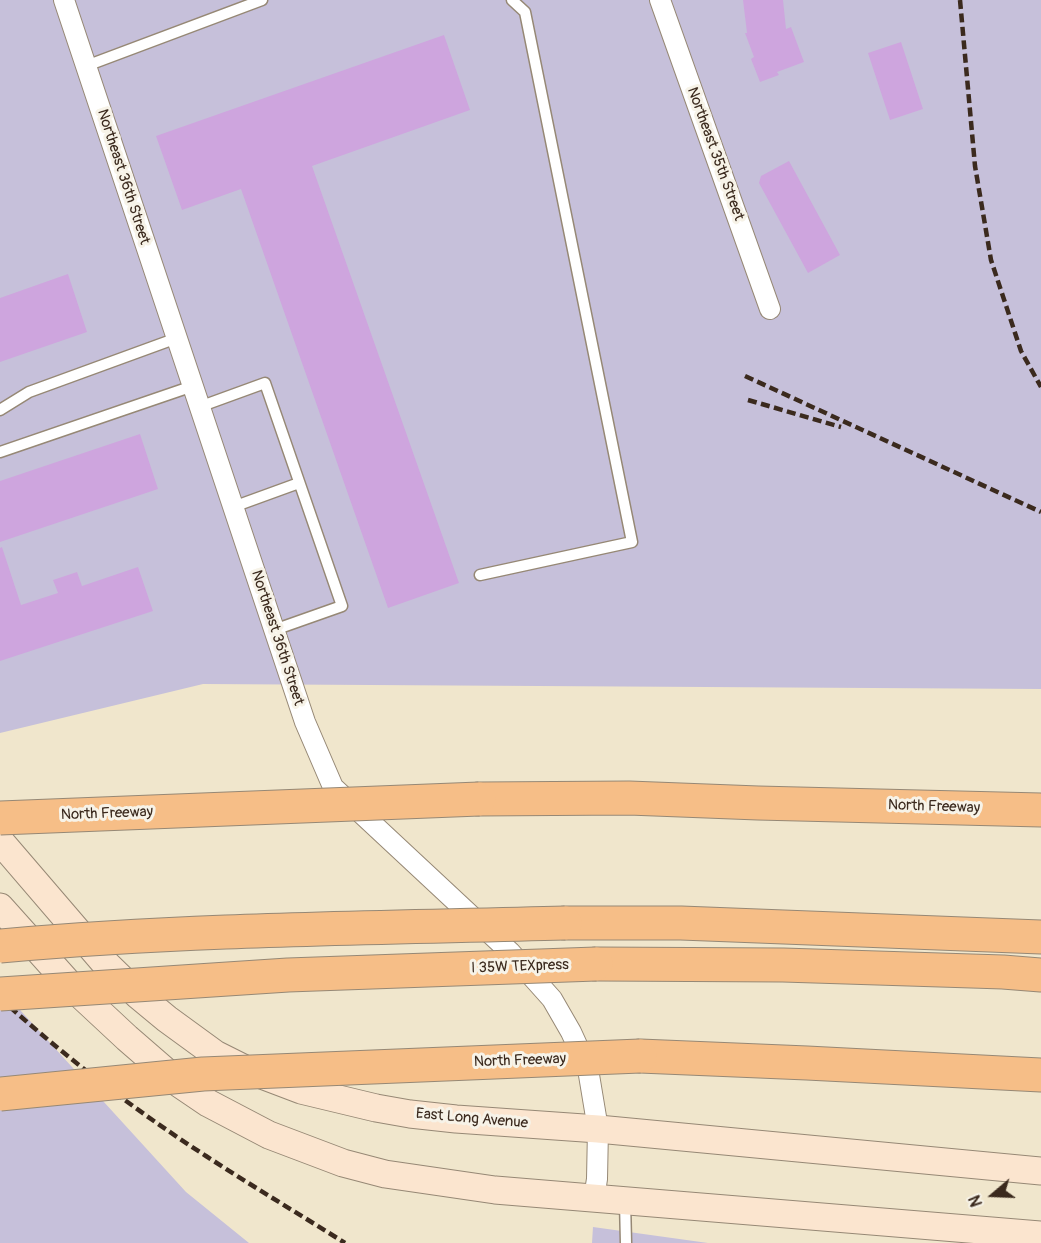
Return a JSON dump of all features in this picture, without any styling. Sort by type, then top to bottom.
[{"type":"highway","name":"North Freeway","points":[[0,818],[479,799],[629,798],[1041,810]]},
{"type":"highway","points":[[0,946],[256,930],[565,923],[681,923],[1041,937]]},
{"type":"highway","name":"I 35W TEXpress","points":[[0,994],[288,975],[596,964],[783,965],[1041,975]]},
{"type":"highway","name":"North Freeway","points":[[0,1094],[203,1074],[640,1056],[1041,1076]]},
{"type":"main road","name":"East Long Avenue","points":[[0,841],[103,961],[138,995],[215,1054],[243,1068],[301,1089],[410,1114],[598,1129],[1041,1171]]},
{"type":"main road","points":[[0,907],[69,984],[156,1065],[180,1084],[208,1103],[269,1135],[342,1163],[385,1174],[495,1190],[1041,1235]]},
{"type":"street","name":"Northeast 36th Street","points":[[64,0],[305,722],[333,787],[510,952],[552,999],[571,1032],[588,1069],[598,1129],[597,1179],[594,1198]]},
{"type":"street","name":"Northeast 35th Street","points":[[660,0],[770,309]]},
{"type":"lane","points":[[86,66],[262,0]]},
{"type":"lane","points":[[480,575],[632,542],[525,12],[512,0]]},
{"type":"lane","points":[[0,410],[29,392],[177,338]]},
{"type":"lane","points":[[200,406],[265,383],[342,606],[274,630]]},
{"type":"lane","points":[[0,452],[193,386]]},
{"type":"lane","points":[[233,507],[299,483]]},
{"type":"lane","points":[[625,1200],[626,1243]]},
{"type":"shaded area","points":[[0,0],[1041,0],[1041,689],[203,684],[0,733]]},
{"type":"shaded area","points":[[0,988],[186,1192],[249,1243],[0,1243]]},
{"type":"shaded area","points":[[593,1227],[708,1243],[592,1243]]},
{"type":"building","points":[[743,0],[783,0],[786,29],[791,27],[804,62],[777,72],[779,75],[760,82],[751,59],[754,57],[745,33],[747,33]]},
{"type":"building","points":[[444,35],[470,110],[312,166],[459,583],[388,608],[241,189],[182,210],[156,136]]},
{"type":"building","points":[[901,42],[923,109],[890,120],[868,53]]},
{"type":"building","points":[[789,161],[840,255],[808,273],[759,183],[761,176]]},
{"type":"building","points":[[68,274],[87,332],[0,362],[0,298]]},
{"type":"building","points":[[140,434],[158,489],[0,542],[0,481]]},
{"type":"building","points":[[2,547],[21,605],[58,593],[53,580],[77,572],[82,586],[138,567],[153,611],[0,661],[0,548]]},
{"type":"railway","points":[[960,0],[975,166],[991,260],[1021,351],[1041,387]]},
{"type":"railway","points":[[745,376],[1041,512]]},
{"type":"railway","points":[[748,400],[841,427]]},
{"type":"railway","points":[[0,998],[49,1041],[152,1120],[345,1243]]}]
